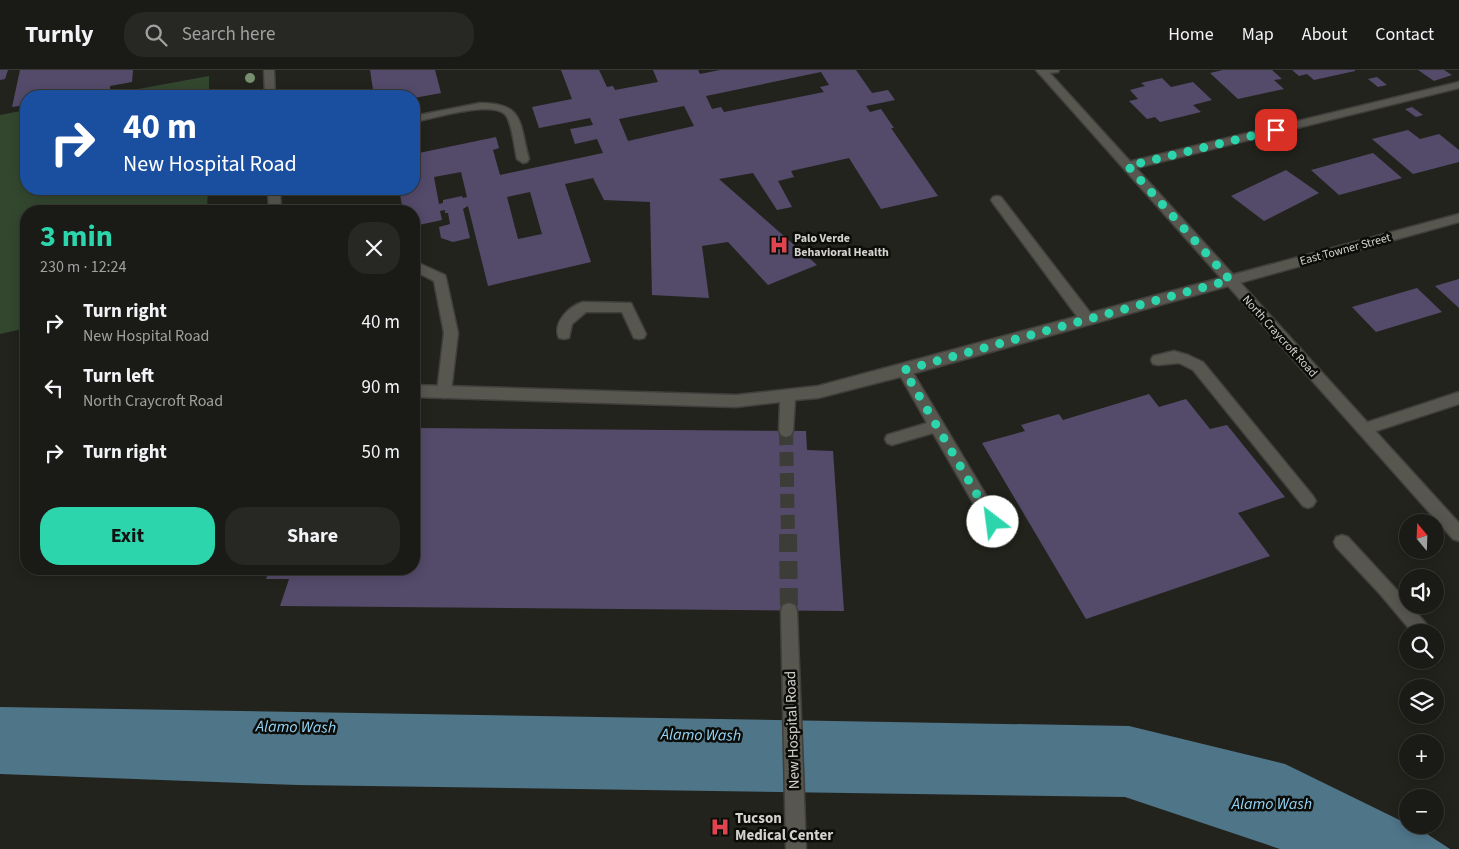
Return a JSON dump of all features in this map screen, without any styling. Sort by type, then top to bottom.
[{"type":"street","points":[[269,70],[270,90]]},
{"type":"street","name":"North Craycroft Road","points":[[1046,71],[1128,166],[1459,534]]},
{"type":"street","points":[[1128,166],[1459,85]]},
{"type":"street","points":[[420,118],[483,105],[501,106],[511,113],[522,159]]},
{"type":"street","points":[[997,200],[1087,319]]},
{"type":"street","name":"East Towner Street","points":[[1230,280],[1459,218]]},
{"type":"street","points":[[420,269],[440,278],[451,333],[444,392]]},
{"type":"street","points":[[420,391],[736,401],[818,392],[1230,280]]},
{"type":"street","points":[[564,334],[565,322],[582,307],[626,307],[639,334]]},
{"type":"street","points":[[1158,360],[1168,356],[1183,357],[1198,366],[1308,501]]},
{"type":"street","points":[[904,370],[993,522]]},
{"type":"street","points":[[786,431],[788,395]]},
{"type":"street","points":[[1364,429],[1459,398]]},
{"type":"street","points":[[892,439],[938,426]]},
{"type":"street","points":[[1342,542],[1415,624]]},
{"type":"street","name":"New Hospital Road","points":[[789,610],[789,666],[796,849]]},
{"type":"green space","points":[[209,76],[209,90],[133,90]]},
{"type":"green space","points":[[20,111],[20,195],[208,195],[207,205],[20,205],[20,329],[0,334],[0,115]]},
{"type":"water","name":"Alamo Wash","points":[[0,707],[1129,726],[1285,764],[1399,820],[1399,834],[1427,834],[1450,849],[1280,849],[1125,797],[298,785],[0,774]]},
{"type":"building","points":[[0,70],[8,70],[5,79],[0,80]]},
{"type":"building","points":[[20,70],[133,70],[132,82],[110,86],[110,90],[20,90],[20,106],[12,107]]},
{"type":"building","points":[[370,70],[435,70],[441,93],[420,97],[420,90],[373,90]]},
{"type":"building","points":[[561,70],[599,70],[607,87],[613,86],[615,90],[658,82],[653,70],[698,70],[700,74],[720,70],[856,70],[872,93],[888,90],[895,100],[866,106],[870,112],[881,109],[894,128],[891,128],[938,196],[881,209],[849,158],[791,171],[794,177],[778,181],[792,207],[777,210],[753,173],[719,179],[817,265],[768,285],[728,242],[702,246],[709,298],[652,295],[650,202],[604,200],[593,178],[565,184],[591,262],[488,286],[468,206],[463,209],[470,238],[453,242],[441,238],[439,227],[450,224],[448,213],[445,213],[445,210],[440,211],[442,220],[420,225],[420,205],[402,205],[400,195],[420,195],[420,153],[496,137],[499,148],[493,150],[500,175],[603,153],[597,139],[575,144],[570,129],[593,125],[590,118],[539,128],[532,107],[572,99]],"holes":[[[821,72],[829,85],[820,87],[824,92],[724,112],[721,107],[712,109],[706,96]],[[684,106],[694,126],[628,141],[619,119]],[[461,172],[467,197],[463,198],[462,196],[443,200],[443,203],[439,204],[434,177]],[[530,192],[542,234],[518,239],[507,197]]]},
{"type":"building","points":[[1223,70],[1272,70],[1282,79],[1274,80],[1284,89],[1238,99],[1210,73]]},
{"type":"building","points":[[1292,70],[1355,71],[1314,80],[1307,74],[1299,76]]},
{"type":"building","points":[[1418,70],[1444,70],[1452,75],[1434,81]]},
{"type":"building","points":[[1377,77],[1387,85],[1378,87],[1368,79]]},
{"type":"building","points":[[1162,78],[1171,87],[1193,82],[1212,100],[1193,105],[1201,112],[1160,122],[1155,117],[1147,119],[1129,101],[1138,99],[1130,90],[1145,86],[1141,83]]},
{"type":"building","points":[[1412,107],[1423,115],[1416,117],[1405,109]]},
{"type":"building","points":[[1408,130],[1420,139],[1439,134],[1459,150],[1459,162],[1413,174],[1372,139]]},
{"type":"building","points":[[1373,153],[1402,178],[1339,195],[1311,170]]},
{"type":"building","points":[[1286,170],[1319,193],[1264,221],[1231,196]]},
{"type":"building","points":[[1459,279],[1459,308],[1435,286]]},
{"type":"building","points":[[1417,288],[1442,312],[1376,332],[1352,307]]},
{"type":"building","points":[[1149,394],[1159,407],[1186,399],[1210,429],[1227,425],[1285,497],[1238,513],[1270,556],[1086,619],[982,443],[1025,431],[1021,425],[1059,414],[1063,420]]},
{"type":"building","points":[[420,428],[806,431],[807,450],[833,451],[844,611],[280,606],[289,579],[266,579],[268,575],[420,575]]},
{"type":"tunnel","points":[[786,431],[788,535]]},
{"type":"tunnel","points":[[788,534],[789,611]]},
{"type":"place","name":"Palo Verde Behavioral Health","points":[[779,245]]},
{"type":"place","name":"Tucson Medical Center","points":[[720,827]]},
{"type":"route","points":[[993,522],[904,370],[1230,280],[1128,166],[1276,130]]}]
